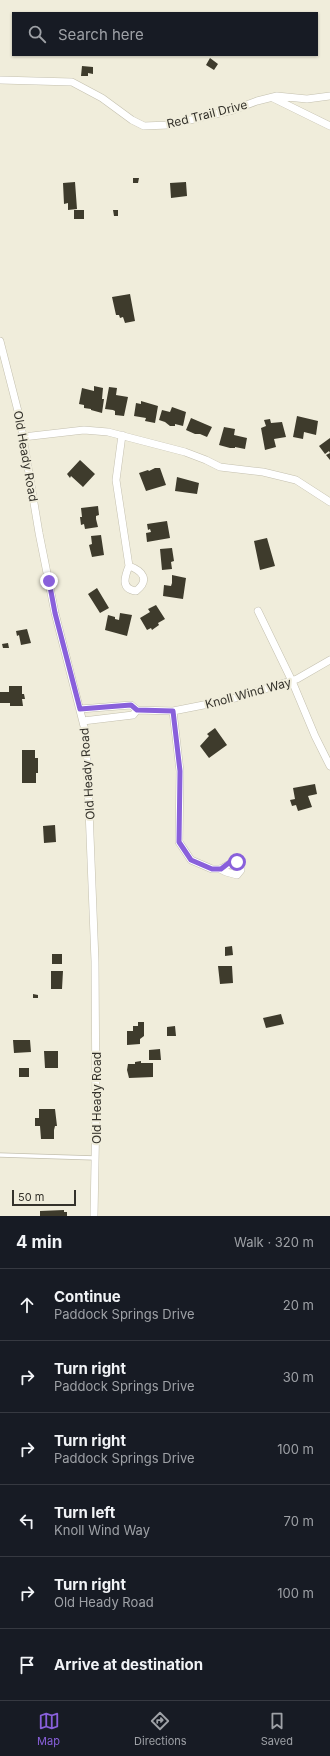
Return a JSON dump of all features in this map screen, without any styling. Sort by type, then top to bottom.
[{"type":"street","name":"Red Trail Drive","points":[[0,80],[72,82],[102,98],[132,120],[144,126],[168,125],[232,110],[272,97],[307,99],[330,96]]},
{"type":"street","points":[[272,97],[330,126]]},
{"type":"street","name":"Old Heady Road","points":[[0,341],[16,399],[39,533],[55,613],[86,734],[95,961],[94,1216]]},
{"type":"street","points":[[23,437],[84,430],[122,435],[185,452],[220,467],[263,472],[296,480],[330,502]]},
{"type":"street","points":[[122,435],[116,480],[129,566]]},
{"type":"street","points":[[258,611],[292,681],[315,736],[330,766]]},
{"type":"street","name":"Knoll Wind Way","points":[[80,709],[131,705],[137,710],[173,711],[229,700],[292,681],[330,660]]},
{"type":"street","name":"Knoll Wind Way","points":[[83,721],[133,715],[137,710]]},
{"type":"street","points":[[173,711],[180,771],[179,842],[191,860],[212,869],[220,869]]},
{"type":"lane","points":[[0,1155],[95,1158]]},
{"type":"building","points":[[210,58],[218,64],[214,70],[206,65]]},
{"type":"building","points":[[82,66],[93,67],[93,74],[88,73],[88,76],[81,76]]},
{"type":"building","points":[[133,178],[139,178],[138,183],[133,183]]},
{"type":"building","points":[[75,182],[77,209],[68,210],[68,203],[64,204],[63,183]]},
{"type":"building","points":[[186,182],[187,196],[171,198],[170,183]]},
{"type":"building","points":[[74,210],[84,210],[84,219],[74,219]]},
{"type":"building","points":[[113,210],[118,210],[118,216],[114,216]]},
{"type":"building","points":[[130,294],[135,321],[125,323],[123,317],[120,318],[119,315],[116,315],[112,297]]},
{"type":"building","points":[[94,386],[103,388],[102,399],[104,399],[102,413],[84,408],[84,405],[79,404],[82,388],[94,391]]},
{"type":"building","points":[[109,387],[117,388],[116,395],[128,397],[124,416],[115,415],[115,411],[105,409]]},
{"type":"building","points":[[141,401],[158,406],[155,423],[145,421],[146,418],[134,416],[136,403],[141,404]]},
{"type":"building","points":[[172,407],[186,412],[183,426],[175,424],[175,426],[170,426],[159,420],[162,410],[170,412]]},
{"type":"building","points":[[297,416],[318,421],[316,435],[304,432],[303,439],[293,437]]},
{"type":"building","points":[[191,418],[212,427],[207,437],[186,430]]},
{"type":"building","points":[[270,419],[271,423],[282,422],[286,437],[274,439],[276,447],[265,450],[261,428],[266,426],[264,420]]},
{"type":"building","points":[[224,427],[235,429],[234,435],[247,438],[245,449],[235,447],[230,448],[219,445]]},
{"type":"building","points":[[330,438],[330,453],[329,451],[325,454],[319,446]]},
{"type":"building","points":[[330,453],[330,460],[326,455]]},
{"type":"building","points":[[80,460],[95,474],[83,487],[71,476],[70,478],[67,474]]},
{"type":"building","points":[[160,468],[166,485],[146,491],[139,473]]},
{"type":"building","points":[[177,477],[199,483],[197,494],[175,491]]},
{"type":"building","points":[[98,506],[99,515],[96,516],[96,519],[98,527],[85,529],[84,524],[81,525],[81,508]]},
{"type":"building","points":[[167,521],[170,538],[147,542],[146,533],[151,532],[150,529],[148,530],[147,524]]},
{"type":"building","points":[[101,535],[104,555],[92,557],[89,545],[92,544],[91,536]]},
{"type":"building","points":[[267,538],[275,566],[260,570],[254,541]]},
{"type":"building","points":[[172,548],[174,561],[171,562],[172,569],[162,570],[160,549]]},
{"type":"building","points":[[172,575],[186,578],[183,599],[163,596],[164,585],[171,586]]},
{"type":"building","points":[[97,588],[109,608],[100,613],[88,594]]},
{"type":"building","points":[[156,605],[165,619],[158,623],[159,625],[152,630],[151,628],[147,630],[140,618],[150,612],[148,609]]},
{"type":"building","points":[[120,613],[132,615],[127,636],[105,630],[108,615],[119,620]]},
{"type":"building","points":[[27,629],[31,643],[21,645],[19,635],[17,636],[16,631]]},
{"type":"building","points":[[8,643],[9,648],[3,648],[2,644]]},
{"type":"building","points":[[9,686],[22,686],[22,694],[24,694],[25,699],[22,699],[23,706],[10,706],[10,703],[0,703],[0,692],[9,692]]},
{"type":"building","points":[[215,728],[227,745],[209,758],[200,746],[209,736],[207,734]]},
{"type":"building","points":[[22,750],[35,750],[35,758],[38,758],[36,783],[22,783]]},
{"type":"building","points":[[315,784],[317,794],[308,796],[312,807],[298,811],[296,805],[292,806],[290,800],[295,799],[293,788]]},
{"type":"building","points":[[55,825],[56,842],[44,843],[43,826]]},
{"type":"building","points":[[232,946],[233,955],[225,956],[225,947]]},
{"type":"building","points":[[52,954],[62,954],[62,964],[52,964]]},
{"type":"building","points":[[218,966],[232,966],[233,983],[220,984]]},
{"type":"building","points":[[51,971],[63,971],[62,989],[51,989]]},
{"type":"building","points":[[33,994],[38,995],[38,998],[33,998]]},
{"type":"building","points":[[281,1014],[284,1024],[266,1028],[263,1018]]},
{"type":"building","points":[[138,1022],[144,1022],[144,1036],[140,1039],[140,1044],[127,1045],[127,1031],[133,1031],[133,1026],[138,1026]]},
{"type":"building","points":[[175,1026],[176,1036],[167,1036],[167,1027]]},
{"type":"building","points":[[13,1040],[30,1040],[31,1052],[14,1053]]},
{"type":"building","points":[[160,1049],[161,1060],[149,1060],[149,1050]]},
{"type":"building","points":[[44,1051],[58,1051],[58,1068],[45,1068]]},
{"type":"building","points":[[141,1061],[141,1063],[153,1063],[153,1077],[129,1078],[127,1070],[128,1064],[135,1064],[135,1062]]},
{"type":"building","points":[[19,1068],[29,1068],[29,1077],[19,1077]]},
{"type":"building","points":[[39,1109],[55,1109],[57,1126],[55,1126],[54,1130],[54,1139],[41,1139],[40,1126],[35,1126],[35,1118],[39,1118]]},
{"type":"building","points":[[64,1210],[64,1212],[67,1212],[67,1216],[40,1216],[40,1211]]},
{"type":"route","points":[[49,581],[55,613],[80,709],[131,705],[137,710],[173,711],[180,771],[179,842],[191,860],[212,869],[221,869],[230,862],[237,862]]}]
